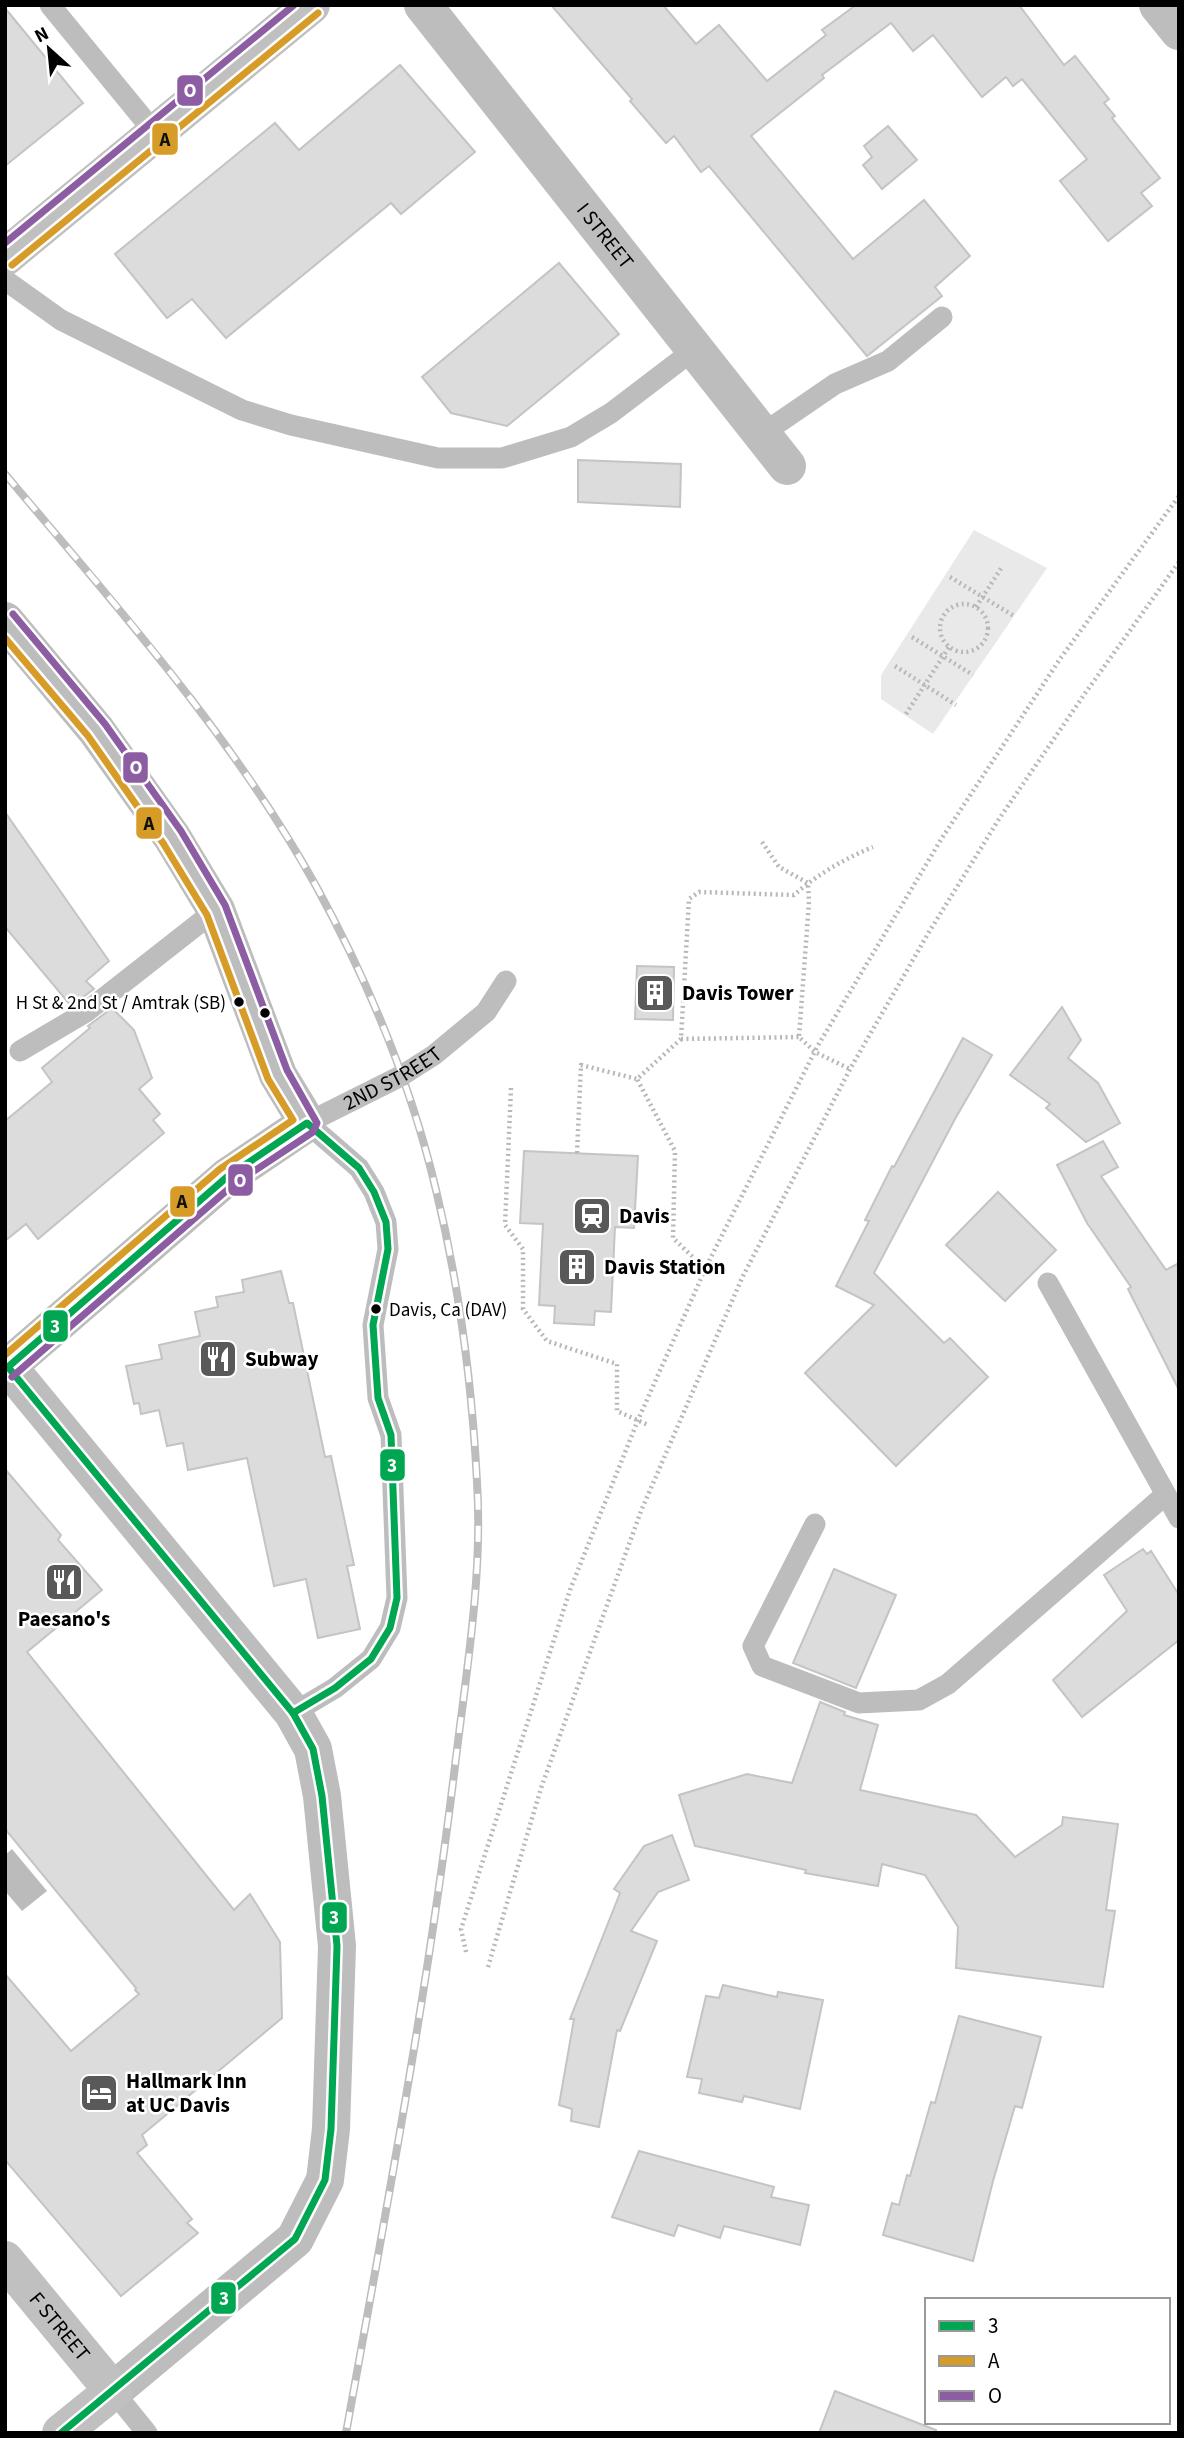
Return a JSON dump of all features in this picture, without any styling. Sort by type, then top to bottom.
[{"type":"street","points":[[5,257],[311,5]]},
{"type":"street","name":"I STREET","points":[[423,5],[787,466]]},
{"type":"street","points":[[1158,5],[1179,31]]},
{"type":"street","points":[[5,621],[96,730],[172,837],[216,910],[278,1075],[307,1124]]},
{"type":"street","name":"2ND STREET","points":[[6,1367],[227,1177],[307,1124]]},
{"type":"street","points":[[6,1367],[293,1713],[313,1749],[322,1796],[337,1946],[331,2129],[325,2180],[295,2239],[61,2433]]},
{"type":"street","name":"F STREET","points":[[5,2260],[113,2391]]},
{"type":"lane","points":[[50,5],[155,133]]},
{"type":"lane","points":[[5,280],[61,320],[242,410],[291,425],[438,458],[502,458],[571,437],[611,413],[695,349]]},
{"type":"lane","points":[[762,434],[835,384],[888,361],[942,317]]},
{"type":"lane","points":[[20,1051],[86,1012],[216,910]]},
{"type":"lane","name":"2ND STREET","points":[[307,1124],[401,1076],[434,1055],[486,1013],[506,981]]},
{"type":"lane","points":[[293,1713],[335,1688],[371,1659],[390,1628],[397,1598],[391,1435],[378,1398],[373,1325],[388,1249],[386,1223],[374,1192],[359,1168],[307,1124]]},
{"type":"lane","points":[[1048,1283],[1179,1518]]},
{"type":"lane","points":[[815,1524],[753,1646],[762,1666],[859,1703],[919,1700],[948,1684],[1165,1495]]},
{"type":"lane","points":[[113,2391],[147,2433]]},
{"type":"path","points":[[466,1952],[461,1929],[566,1603],[638,1420],[707,1265],[815,1052],[942,838],[1060,659],[1179,496]]},
{"type":"path","points":[[488,1967],[541,1788],[641,1511],[742,1278],[850,1069],[929,932],[999,819],[1179,562]]},
{"type":"path","points":[[976,607],[1002,567]]},
{"type":"path","points":[[950,577],[1014,616]]},
{"type":"path","points":[[957,605],[976,607],[986,617],[989,625],[985,641],[966,652],[949,647],[940,629],[944,615],[957,605]]},
{"type":"path","points":[[912,637],[973,675]]},
{"type":"path","points":[[906,714],[949,647]]},
{"type":"path","points":[[895,666],[956,705]]},
{"type":"path","points":[[762,842],[779,867],[808,883]]},
{"type":"path","points":[[681,1040],[689,900],[699,892],[794,895],[844,859],[873,847]]},
{"type":"path","points":[[799,1037],[809,902],[808,883]]},
{"type":"path","points":[[637,1079],[681,1040],[799,1037],[815,1052],[850,1069]]},
{"type":"path","points":[[577,1153],[581,1065],[637,1079],[675,1151],[673,1238],[697,1261],[717,1268]]},
{"type":"path","points":[[511,1088],[505,1225],[523,1249],[523,1309],[547,1342],[617,1364],[617,1411],[648,1425]]},
{"type":"shaded area","points":[[974,530],[1047,568],[933,734],[881,699],[881,675]]},
{"type":"shaded area","points":[[12,1849],[47,1891],[22,1911],[5,1891],[5,1855]]},
{"type":"building","points":[[551,5],[663,5],[696,44],[719,25],[767,81],[826,35],[822,30],[856,5],[1019,5],[1064,65],[1075,56],[1109,99],[1104,103],[1115,116],[1112,118],[1160,178],[1141,193],[1152,206],[1108,241],[1060,181],[1087,159],[1022,79],[1013,86],[1006,77],[982,97],[933,35],[913,51],[891,23],[822,75],[824,78],[751,136],[853,259],[924,200],[970,256],[935,287],[942,296],[867,356],[709,166],[701,172],[674,136],[666,143]]},
{"type":"building","points":[[5,8],[83,103],[5,166]]},
{"type":"building","points":[[400,65],[475,152],[401,214],[391,203],[226,338],[192,299],[167,318],[115,254],[275,123],[299,150]]},
{"type":"building","points":[[888,126],[917,160],[882,189],[863,165],[872,157],[864,146]]},
{"type":"building","points":[[559,263],[619,334],[507,426],[451,413],[422,377]]},
{"type":"building","points":[[578,460],[681,464],[680,507],[578,502]]},
{"type":"building","points":[[5,812],[109,961],[86,981],[94,989],[71,1006],[5,927]]},
{"type":"building","name":"Davis Tower","points":[[637,966],[674,967],[673,1020],[635,1019]]},
{"type":"building","points":[[1062,1007],[1081,1040],[1068,1058],[1098,1083],[1120,1123],[1086,1142],[1046,1108],[1050,1104],[1010,1075]]},
{"type":"building","points":[[112,1008],[134,1030],[152,1078],[139,1089],[160,1114],[153,1120],[164,1133],[38,1239],[26,1224],[5,1241],[5,1121],[52,1082],[42,1068]]},
{"type":"building","points":[[963,1038],[992,1055],[874,1273],[944,1343],[950,1338],[988,1377],[896,1466],[805,1373],[874,1305],[836,1286],[869,1221],[865,1220],[892,1166],[894,1167]]},
{"type":"building","points":[[1103,1141],[1118,1167],[1101,1176],[1166,1270],[1179,1263],[1179,1390],[1128,1289],[1131,1287],[1087,1223],[1057,1165]]},
{"type":"building","name":"Davis Station","points":[[524,1151],[638,1156],[634,1228],[615,1227],[611,1312],[595,1311],[594,1325],[554,1323],[555,1306],[539,1305],[543,1224],[520,1223]]},
{"type":"building","points":[[998,1192],[1056,1250],[1005,1301],[946,1245]]},
{"type":"building","points":[[281,1271],[289,1303],[293,1303],[325,1457],[331,1456],[354,1565],[347,1566],[360,1629],[318,1638],[306,1579],[274,1586],[247,1458],[188,1470],[183,1443],[167,1446],[159,1410],[141,1414],[139,1403],[134,1404],[126,1366],[162,1359],[159,1345],[200,1336],[195,1312],[218,1307],[216,1297],[244,1292],[242,1280]]},
{"type":"building","points":[[5,1469],[61,1535],[58,1540],[102,1590],[27,1652],[234,1910],[250,1894],[280,1942],[282,2018],[142,2135],[147,2145],[137,2153],[192,2219],[187,2223],[198,2233],[121,2296],[5,2160],[5,1974],[71,2051],[139,1994],[5,1829]]},
{"type":"building","points":[[1143,1549],[1147,1554],[1151,1551],[1179,1595],[1179,1640],[1082,1717],[1053,1680],[1127,1611],[1104,1575]]},
{"type":"building","points":[[834,1569],[896,1595],[856,1688],[793,1663]]},
{"type":"building","points":[[820,1702],[845,1712],[844,1715],[878,1725],[860,1790],[976,1815],[1015,1857],[1062,1825],[1063,1817],[1118,1824],[1106,1910],[1115,1911],[1103,1987],[956,1968],[958,1927],[925,1875],[882,1864],[878,1886],[805,1873],[806,1870],[695,1846],[679,1795],[747,1774],[792,1783]]},
{"type":"building","points":[[672,1835],[689,1880],[658,1892],[631,1931],[657,1941],[620,2031],[617,2030],[599,2127],[571,2121],[572,2109],[559,2105],[574,2019],[570,2019],[620,1893],[614,1889],[644,1846]]},
{"type":"building","points":[[723,1985],[777,1997],[778,1992],[823,2000],[800,2109],[744,2096],[742,2102],[699,2093],[702,2079],[687,2077],[706,1996],[719,1998]]},
{"type":"building","points":[[959,2016],[1041,2037],[1022,2108],[1015,2106],[973,2261],[883,2235],[892,2203],[899,2205],[907,2175],[910,2176],[931,2102],[935,2103]]},
{"type":"building","points":[[639,2151],[774,2187],[771,2197],[809,2205],[800,2245],[724,2226],[720,2238],[678,2225],[674,2236],[612,2217]]},
{"type":"building","points":[[835,2391],[936,2430],[936,2433],[819,2433]]},
{"type":"railway","points":[[5,474],[130,623],[210,724],[248,776],[316,886],[370,996],[401,1072],[426,1150],[458,1298],[472,1408],[477,1482],[476,1589],[444,1850],[419,2017],[346,2433]]},
{"type":"transit line","name":"O","points":[[5,243],[294,5]]},
{"type":"transit line","name":"A","points":[[12,265],[318,13]]},
{"type":"transit line","name":"O","points":[[12,1377],[233,1185],[313,1132],[317,1123],[287,1070],[225,905],[181,831],[105,724],[13,614]]},
{"type":"transit line","name":"A","points":[[5,638],[88,736],[163,843],[207,915],[268,1079],[293,1120],[220,1169],[5,1355]]},
{"type":"transit line","name":"3","points":[[307,1123],[359,1168],[374,1192],[386,1222],[388,1249],[373,1325],[378,1398],[391,1435],[397,1598],[390,1628],[371,1659],[335,1688],[293,1713],[8,1367],[227,1177],[307,1123]]},
{"type":"transit line","name":"3","points":[[61,2433],[295,2239],[325,2180],[331,2129],[337,1946],[322,1796],[313,1749],[293,1713]]},
{"type":"place","name":"Davis Tower","points":[[655,993]]},
{"type":"place","name":"H St & 2nd St / Amtrak (SB)","points":[[239,1002]]},
{"type":"place","name":"Davis","points":[[592,1216]]},
{"type":"place","name":"Davis Station","points":[[577,1267]]},
{"type":"place","name":"Davis, Ca (DAV)","points":[[376,1309]]},
{"type":"place","name":"Subway","points":[[218,1359]]},
{"type":"place","name":"Paesano's","points":[[64,1582]]},
{"type":"place","name":"Hallmark Inn at UC Davis","points":[[99,2093]]}]
